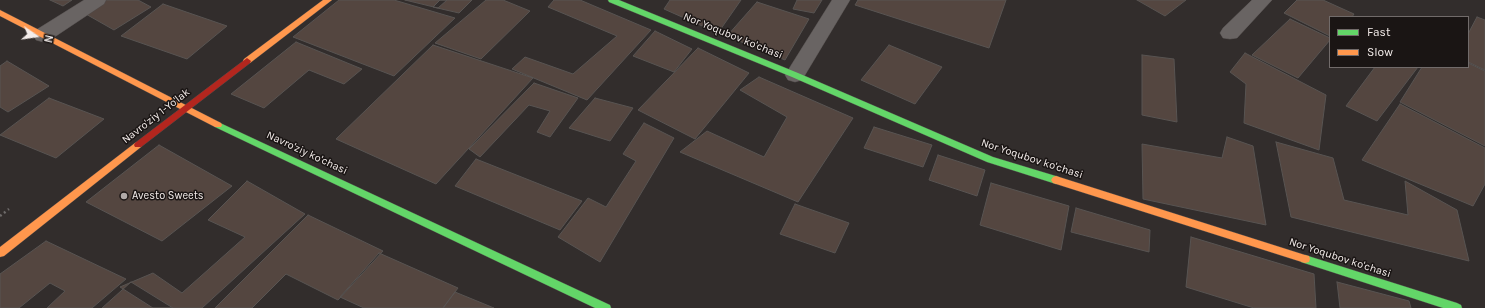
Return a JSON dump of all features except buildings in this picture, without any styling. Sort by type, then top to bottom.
[{"type":"street","points":[[43,34],[97,0]]},
{"type":"street","name":"Navro'ziy 1-Yo'lak","points":[[0,253],[328,0]]},
{"type":"street","name":"Nor Yoqubov ko'chasi","points":[[612,0],[795,75],[990,160],[1154,210],[1457,308]]},
{"type":"street","points":[[795,75],[841,0]]},
{"type":"street","points":[[1230,33],[1263,0]]},
{"type":"street","name":"Navro'ziy ko'chasi","points":[[0,13],[185,109],[606,308]]},
{"type":"traffic: fast","points":[[612,0],[795,75],[990,160],[1056,180]]},
{"type":"traffic: fast","points":[[218,125],[606,308]]},
{"type":"traffic: fast","points":[[1305,259],[1457,308]]},
{"type":"traffic: slow","points":[[247,61],[328,0]]},
{"type":"traffic: slow","points":[[0,13],[218,125]]},
{"type":"traffic: slow","points":[[0,253],[138,145]]},
{"type":"traffic: slow","points":[[1056,180],[1305,259]]},
{"type":"traffic: jam","points":[[138,145],[247,61]]},
{"type":"place","name":"Avesto Sweets","points":[[124,196]]}]
